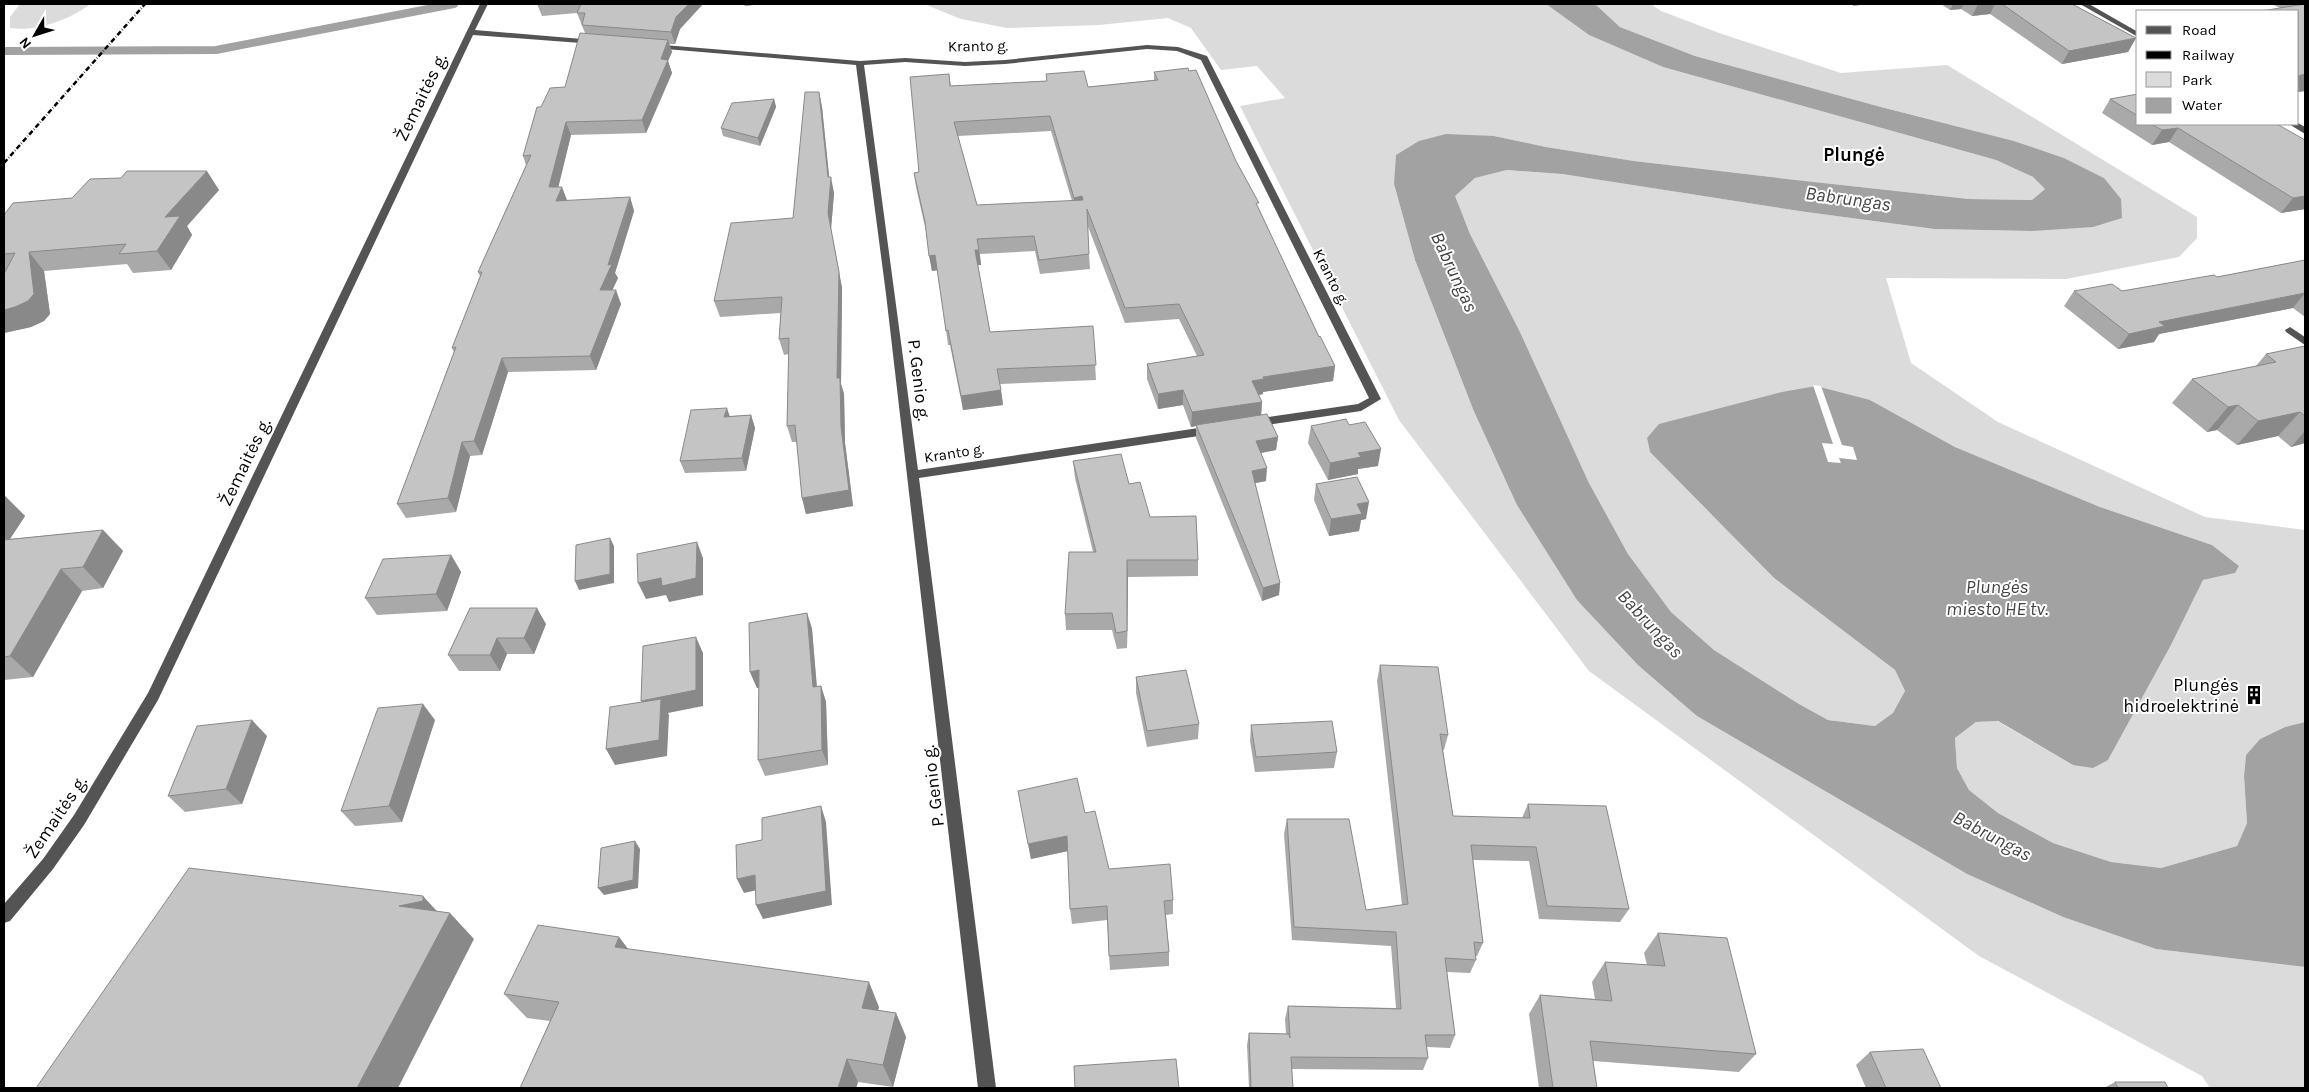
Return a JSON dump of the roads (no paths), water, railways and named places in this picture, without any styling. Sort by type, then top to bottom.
[{"type":"street","name":"Žemaitės g.","points":[[4,916],[48,864],[79,820],[153,696],[484,4]]},
{"type":"street","points":[[2084,4],[2136,34]]},
{"type":"street","points":[[471,32],[608,43]]},
{"type":"street","points":[[646,46],[860,63]]},
{"type":"street","name":"Kranto g.","points":[[860,63],[905,60],[965,64],[1004,62],[1147,47],[1178,48],[1204,58],[1375,400],[1361,407],[1244,425]]},
{"type":"street","name":"P. Genio g.","points":[[860,63],[913,475],[987,1088]]},
{"type":"street","points":[[2294,125],[2305,131]]},
{"type":"street","points":[[2290,330],[2305,342]]},
{"type":"street","name":"Kranto g.","points":[[913,475],[1225,428]]},
{"type":"water","name":"Plungės miesto HE tv.","points":[[1546,4],[1595,4],[1620,27],[1695,56],[2014,141],[2064,158],[2104,178],[2121,199],[2122,218],[2093,227],[2031,231],[1934,229],[1806,212],[1562,174],[1507,170],[1475,178],[1455,196],[1470,234],[1520,332],[1589,483],[1628,554],[1671,612],[1714,650],[1799,704],[1828,720],[1875,726],[1893,713],[1905,691],[1895,670],[1774,578],[1650,452],[1647,438],[1659,424],[1782,392],[1816,386],[1870,400],[1955,447],[2100,507],[2212,545],[2239,566],[2235,573],[2203,580],[2171,645],[2108,760],[2093,768],[2073,765],[1998,721],[1976,722],[1955,738],[1957,768],[1969,790],[1998,813],[2053,843],[2111,862],[2161,868],[2237,846],[2247,823],[2244,776],[2246,755],[2260,739],[2285,727],[2305,722],[2305,967],[2156,949],[2063,917],[1967,874],[1697,716],[1638,665],[1577,600],[1517,505],[1473,409],[1415,260],[1394,184],[1396,155],[1419,141],[1446,134],[1494,136],[1546,147],[1634,161],[1969,199],[2032,200],[2045,189],[2033,177],[1996,160],[1663,67],[1589,35]]},
{"type":"waterway","points":[[4,51],[216,50],[454,4]]},
{"type":"railway","points":[[4,163],[145,4]]},
{"type":"place","name":"Plungės hidroelektrinė","points":[[2254,695]]},
{"type":"district","name":"Plungė","points":[[1854,155]]},
{"type":"water label","name":"Babrungas","points":[[1848,199]]},
{"type":"water label","name":"Babrungas","points":[[1454,272]]},
{"type":"water label","name":"Babrungas","points":[[1650,624]]},
{"type":"water label","name":"Babrungas","points":[[1992,836]]}]
